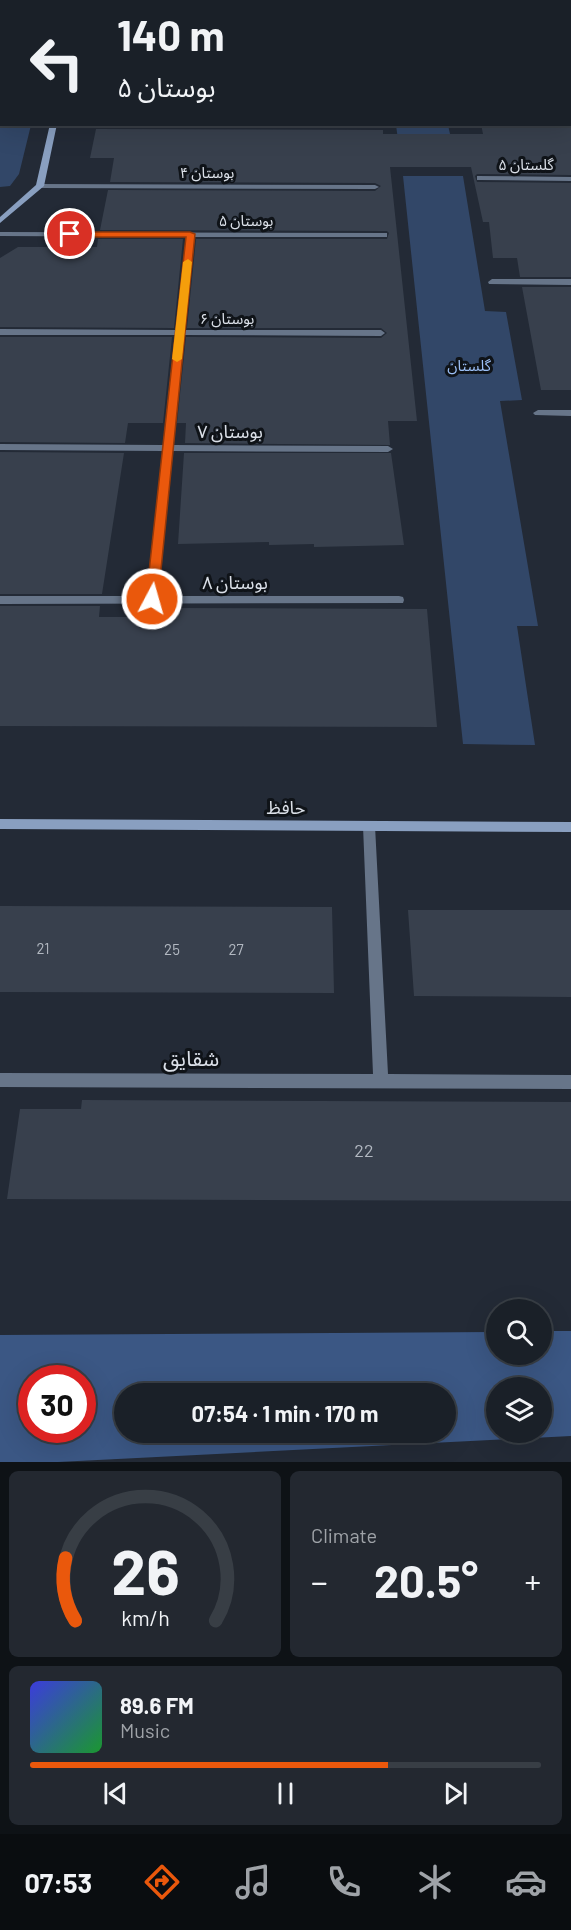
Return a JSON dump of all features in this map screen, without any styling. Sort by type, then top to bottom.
[{"type":"street","points":[[0,221],[40,186],[54,126]]},
{"type":"street","name":"گلستان ۵","points":[[480,178],[571,178]]},
{"type":"street","name":"بوستان ۴","points":[[40,186],[375,187]]},
{"type":"street","name":"بوستان ۵","points":[[0,234],[384,235]]},
{"type":"street","points":[[152,599],[190,234]]},
{"type":"street","points":[[492,282],[571,282]]},
{"type":"street","name":"بوستان ۶","points":[[0,332],[381,333]]},
{"type":"street","points":[[538,413],[571,413]]},
{"type":"street","name":"بوستان ۷","points":[[0,447],[388,448]]},
{"type":"street","name":"بوستان ۸","points":[[0,600],[399,600]]},
{"type":"street","name":"حافظ","points":[[0,824],[571,827]]},
{"type":"street","points":[[369,826],[381,1081]]},
{"type":"street","name":"شقایق","points":[[0,1080],[571,1082]]},
{"type":"green space","points":[[0,126],[31,126],[19,174],[10,186],[0,187]]},
{"type":"green space","points":[[396,126],[448,126],[450,134],[425,134],[425,140],[399,147]]},
{"type":"green space","name":"گلستان","points":[[403,176],[463,176],[485,311],[506,312],[522,400],[500,401],[538,626],[517,626],[535,745],[463,744]]},
{"type":"shaded area","points":[[552,1331],[571,1331],[571,1436],[552,1437],[552,1377],[486,1377],[486,1440],[456,1442],[456,1383],[114,1383],[114,1443],[433,1443],[58,1462],[0,1462],[0,1335],[486,1332],[486,1365],[552,1365]]},
{"type":"building","points":[[481,126],[571,126],[571,175],[477,174],[475,176],[477,182],[571,183],[571,277],[520,277],[517,258],[493,258],[489,222],[483,222],[471,167],[390,167],[417,421],[388,421],[390,445],[185,443],[186,423],[177,423],[186,337],[381,338],[387,333],[381,328],[187,328],[196,239],[387,239],[389,233],[387,231],[100,230],[108,190],[375,191],[381,186],[375,183],[110,182],[114,158],[90,158],[96,129],[383,130],[383,134],[483,134]]},
{"type":"building","points":[[98,239],[183,239],[174,328],[0,327],[0,258],[18,247],[97,247]]},
{"type":"building","points":[[522,287],[571,287],[571,390],[541,390]]},
{"type":"building","points":[[0,337],[172,337],[163,423],[128,423],[125,443],[0,442]]},
{"type":"building","points":[[0,452],[124,453],[102,594],[0,594]]},
{"type":"building","points":[[184,453],[391,453],[404,545],[314,547],[314,544],[269,545],[269,542],[178,544]]},
{"type":"building","points":[[0,606],[100,606],[99,617],[169,617],[170,608],[427,609],[437,727],[0,726]]},
{"type":"building","points":[[0,906],[332,907],[334,993],[0,992]]},
{"type":"building","points":[[408,910],[571,910],[571,997],[414,996]]},
{"type":"building","points":[[82,1100],[571,1102],[571,1201],[7,1199],[20,1109],[81,1109]]},
{"type":"slow traffic","points":[[177,359],[188,262]]},
{"type":"route","points":[[70,234],[190,234],[152,599]]}]
